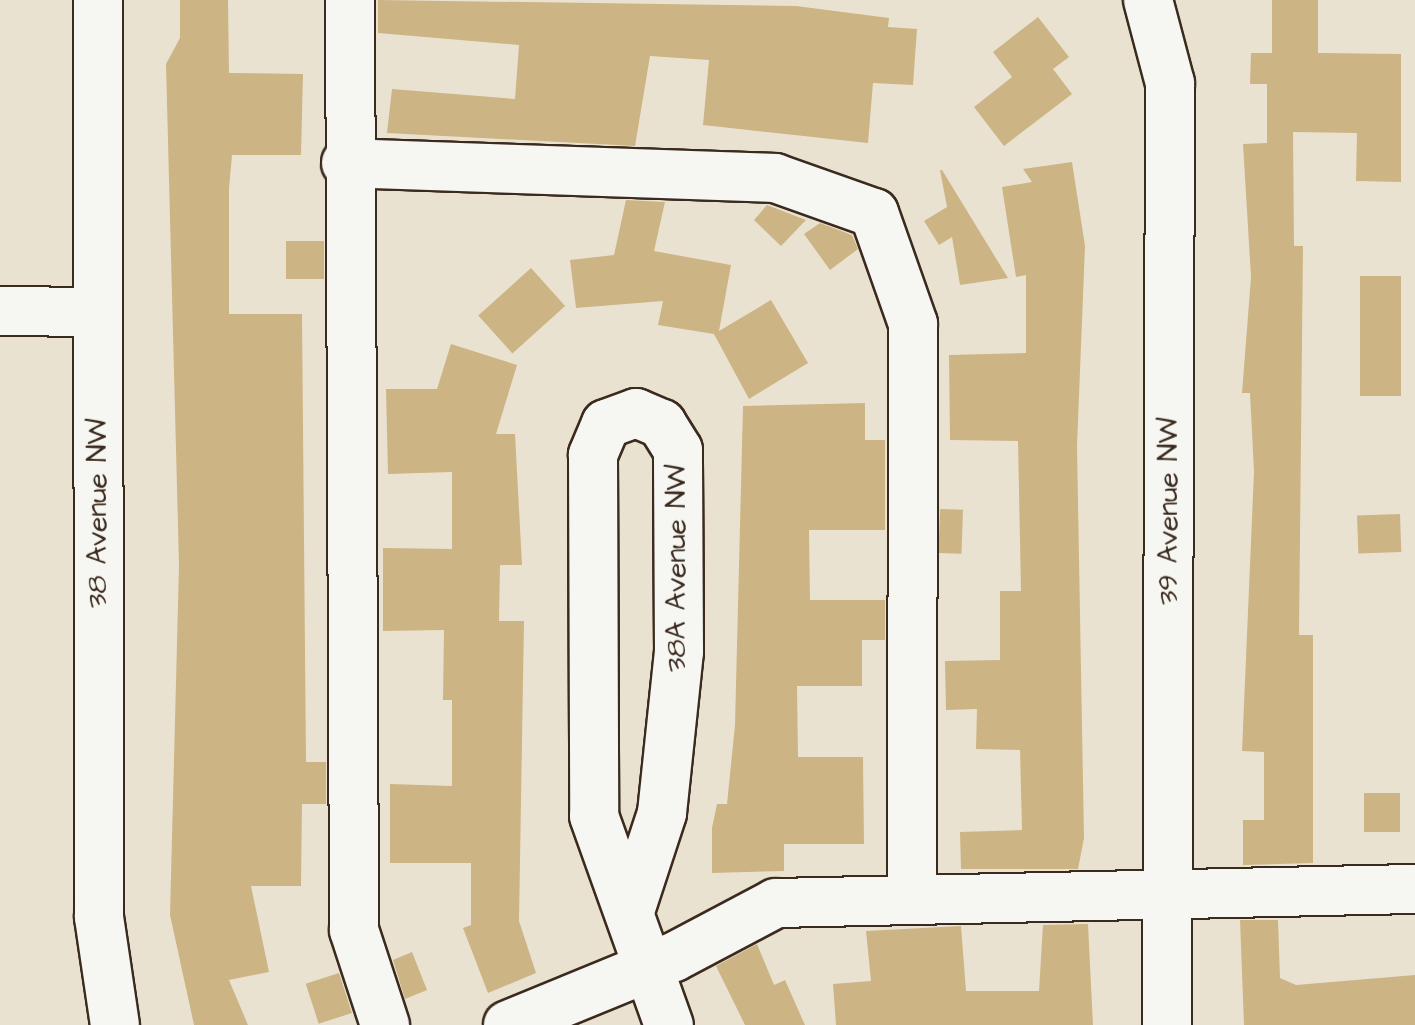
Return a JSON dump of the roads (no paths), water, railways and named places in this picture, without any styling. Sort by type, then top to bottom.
[{"type":"street","name":"38 Avenue NW","points":[[98,0],[99,917],[116,1025]]},
{"type":"street","points":[[350,0],[346,163],[354,930],[385,1025]]},
{"type":"street","name":"39 Avenue NW","points":[[1148,0],[1170,83],[1167,1025]]},
{"type":"street","points":[[346,163],[774,178],[874,213],[912,324],[912,895]]},
{"type":"street","points":[[0,311],[98,312]]},
{"type":"street","name":"38A Avenue NW","points":[[631,908],[662,813],[680,652],[678,450],[662,424],[636,413],[606,424],[593,455],[594,816],[631,908],[646,969],[669,1025]]},
{"type":"street","points":[[508,1025],[646,969],[776,903],[912,895],[1168,898],[1415,889]]}]
